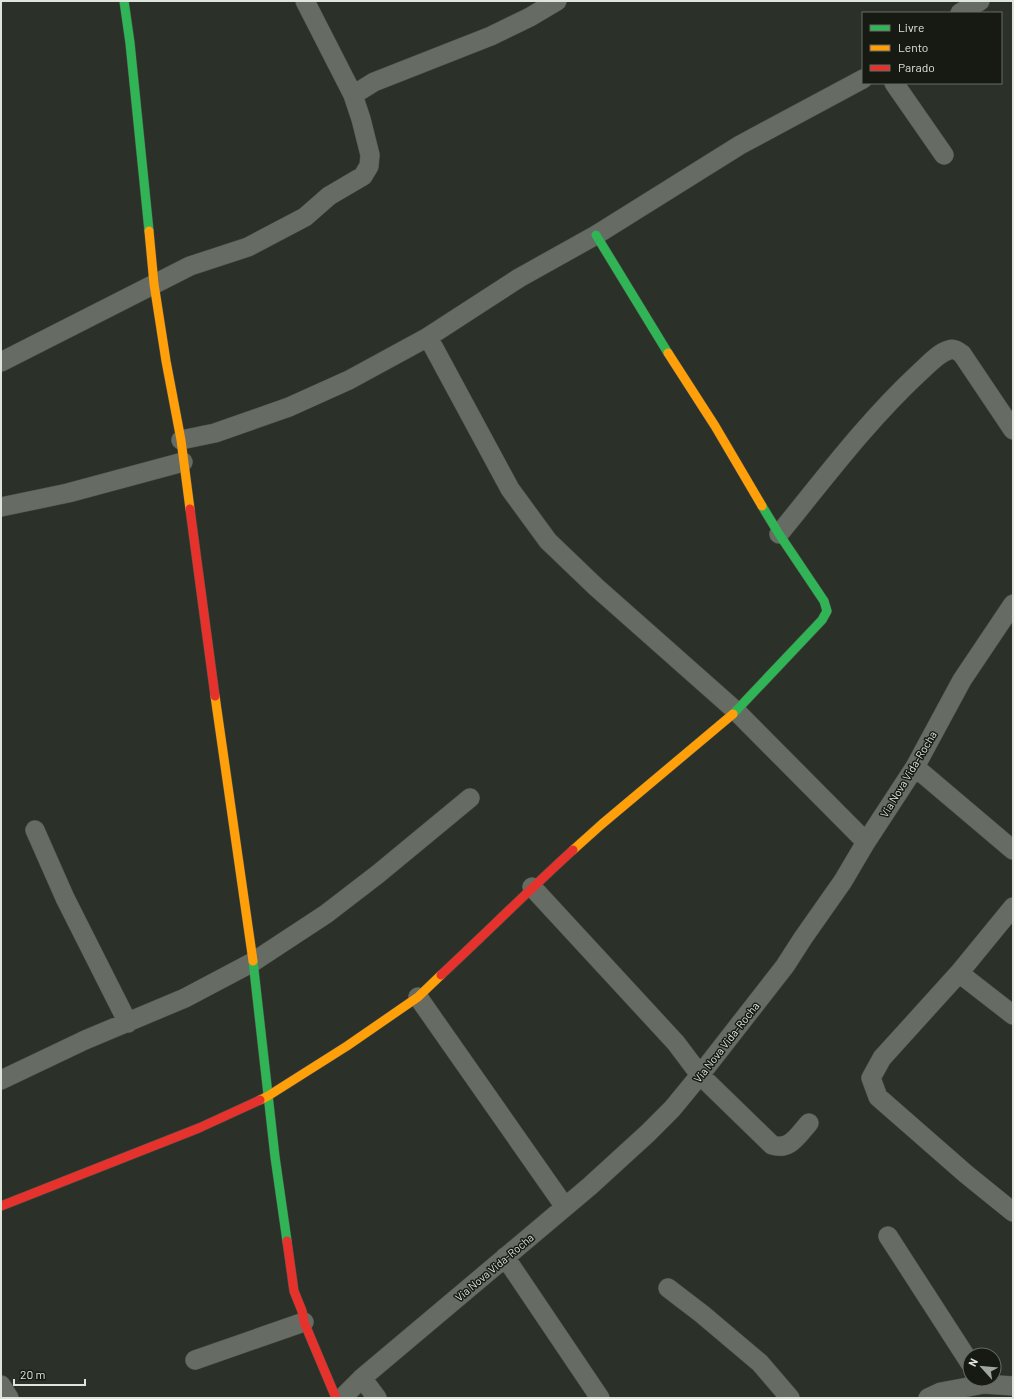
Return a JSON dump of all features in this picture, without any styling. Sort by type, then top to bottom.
[{"type":"street","points":[[124,1],[130,43],[154,284],[166,361],[181,440],[253,962],[275,1157],[294,1291],[302,1311],[304,1322],[336,1398]]},
{"type":"street","points":[[1,362],[190,266],[248,248],[305,217],[329,196],[363,176],[369,166],[370,155],[361,119],[353,95],[305,1]]},
{"type":"street","points":[[353,95],[374,82],[491,36],[530,17],[557,1]]},
{"type":"street","points":[[962,12],[980,1]]},
{"type":"street","points":[[181,440],[215,432],[288,407],[349,380],[428,337],[519,278],[596,235],[740,145],[862,80]]},
{"type":"street","points":[[895,84],[944,155]]},
{"type":"street","points":[[1,1206],[199,1128],[268,1096],[346,1046],[418,997],[479,940],[532,887],[602,824],[736,712],[822,620],[827,611],[824,601],[779,534],[715,426],[652,328],[596,235]]},
{"type":"street","points":[[428,337],[510,489],[548,541],[596,587],[736,712],[866,842]]},
{"type":"street","points":[[779,534],[852,444],[893,397],[936,357],[949,350],[956,350],[962,354],[1013,430]]},
{"type":"street","points":[[1,507],[68,493],[183,462]]},
{"type":"street","name":"Via Nova Vida-Rocha","points":[[342,1398],[362,1378],[565,1207],[648,1134],[672,1109],[785,966],[843,881],[866,842],[915,767],[962,680],[1013,604]]},
{"type":"street","points":[[915,767],[1013,850]]},
{"type":"street","points":[[1,1080],[84,1040],[186,998],[253,962],[326,914],[378,874],[470,798]]},
{"type":"street","points":[[35,830],[65,898],[128,1022]]},
{"type":"street","points":[[532,887],[676,1043],[700,1075],[772,1145],[780,1148],[787,1146],[809,1123]]},
{"type":"street","points":[[1013,907],[959,973],[882,1058],[871,1078],[878,1097],[966,1174],[1013,1212]]},
{"type":"street","points":[[959,973],[1013,1015]]},
{"type":"street","points":[[418,997],[565,1207]]},
{"type":"street","points":[[888,1236],[962,1351]]},
{"type":"street","points":[[505,1257],[600,1398]]},
{"type":"street","points":[[668,1288],[702,1314],[760,1363],[790,1398]]},
{"type":"street","points":[[195,1360],[304,1322]]},
{"type":"street","points":[[362,1378],[377,1398]]},
{"type":"street","points":[[1002,1384],[1013,1386]]},
{"type":"street","points":[[1,1385],[9,1398]]},
{"type":"street","points":[[928,1398],[941,1392],[962,1386]]},
{"type":"traffic: fast","points":[[124,1],[130,43],[149,231]]},
{"type":"traffic: fast","points":[[596,235],[668,353]]},
{"type":"traffic: fast","points":[[733,714],[822,620],[827,611],[824,601],[762,506]]},
{"type":"traffic: fast","points":[[253,961],[275,1157],[287,1241]]},
{"type":"traffic: slow","points":[[149,231],[154,284],[166,361],[181,440],[190,509]]},
{"type":"traffic: slow","points":[[668,353],[715,426],[762,506]]},
{"type":"traffic: slow","points":[[215,696],[253,961]]},
{"type":"traffic: slow","points":[[573,850],[733,714]]},
{"type":"traffic: slow","points":[[260,1100],[347,1046],[418,997],[441,975]]},
{"type":"traffic: jam","points":[[190,509],[215,696]]},
{"type":"traffic: jam","points":[[441,975],[573,850]]},
{"type":"traffic: jam","points":[[1,1206],[199,1128],[260,1100]]},
{"type":"traffic: jam","points":[[287,1241],[294,1291],[302,1311],[304,1322],[336,1398]]}]
